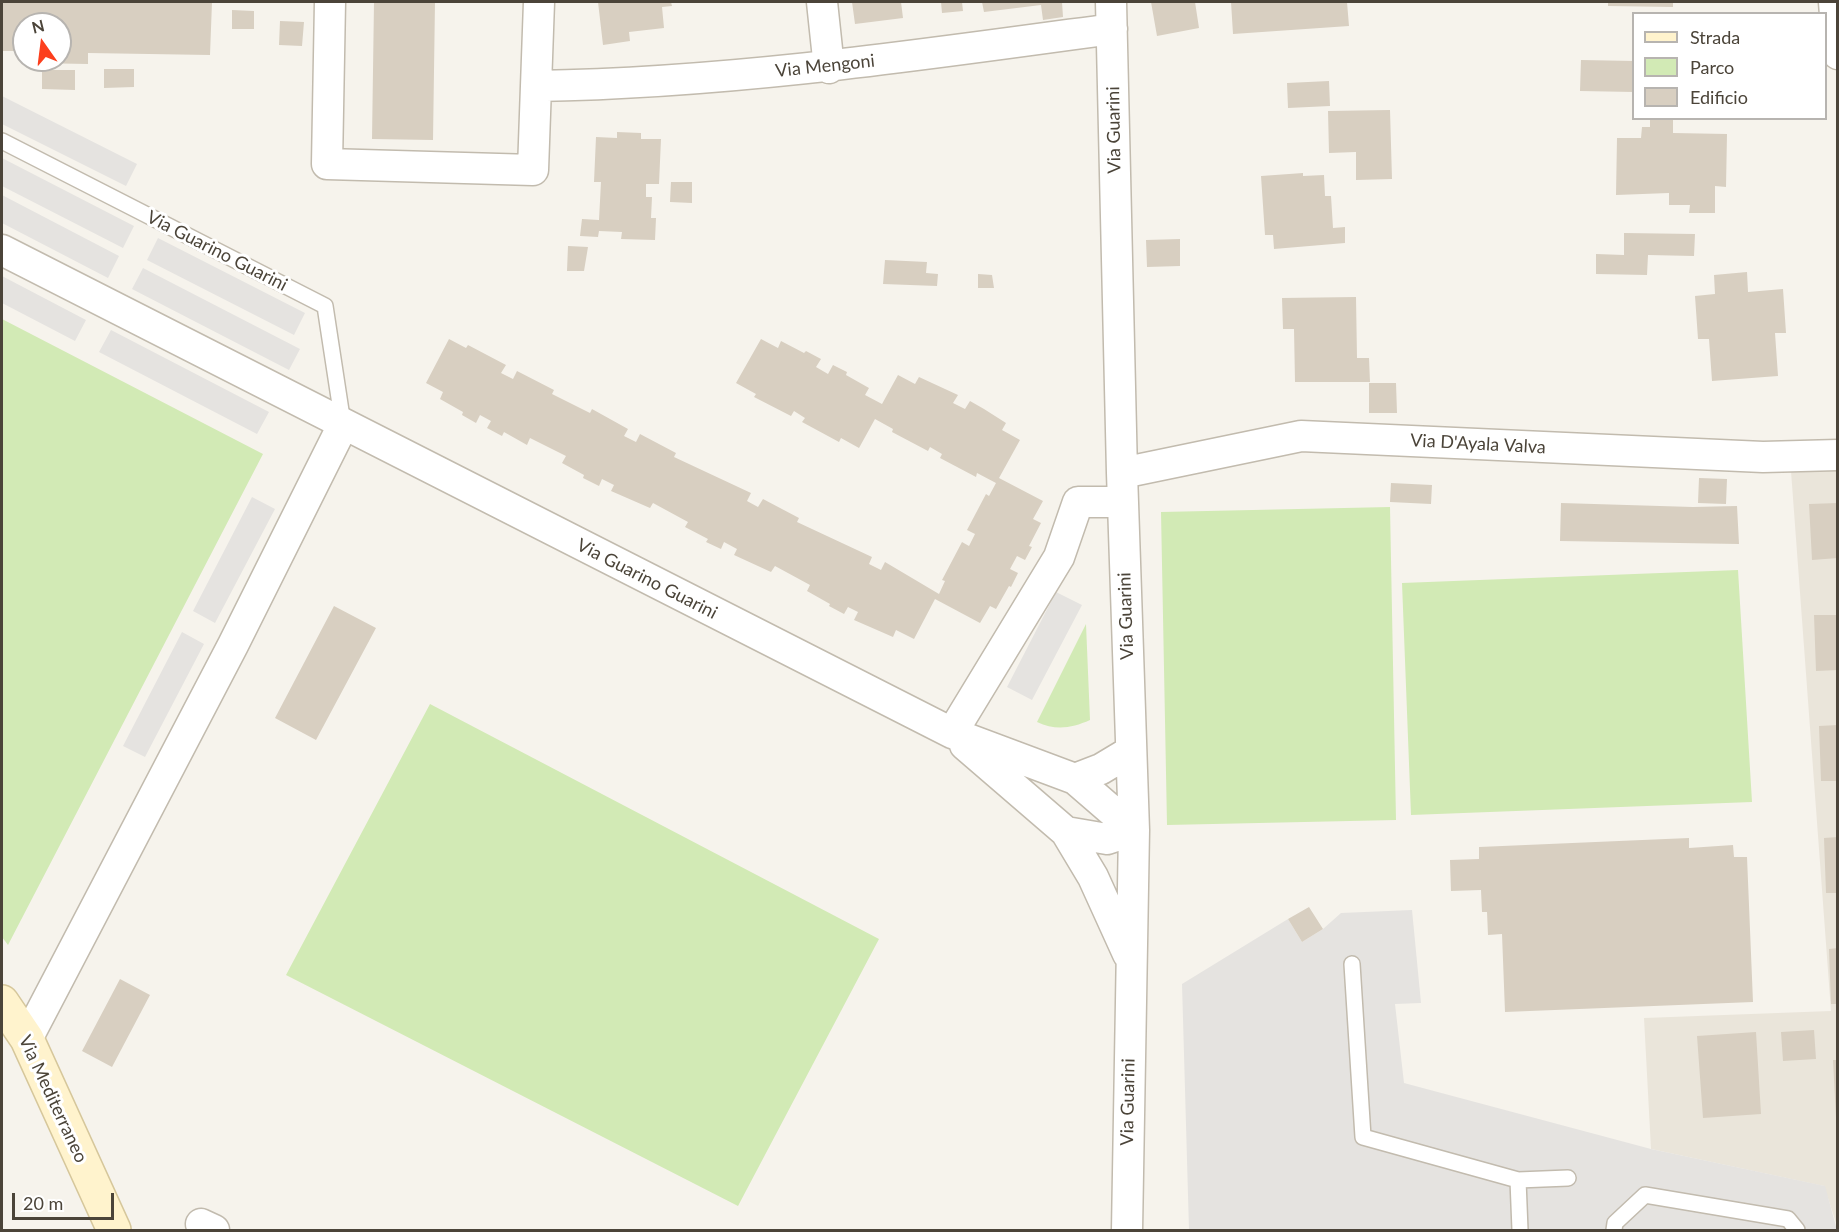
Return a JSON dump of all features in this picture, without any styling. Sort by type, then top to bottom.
[{"type":"main road","name":"Via Mediterraneo","points":[[2,1002],[27,1039],[114,1230]]},
{"type":"street","points":[[330,2],[327,164],[533,170],[538,2]]},
{"type":"street","points":[[822,2],[829,68]]},
{"type":"street","points":[[1833,2],[1838,54]]},
{"type":"street","name":"Via Mengoni","points":[[536,86],[620,85],[829,68],[1112,15]]},
{"type":"street","name":"Via Guarini","points":[[1112,15],[1122,488],[1134,830],[1127,1230]]},
{"type":"street","name":"Via Guarino Guarini","points":[[2,250],[952,733],[1075,779],[1134,830]]},
{"type":"street","points":[[27,1039],[233,645],[343,425]]},
{"type":"street","name":"Via D'Ayala Valva","points":[[952,733],[1059,557],[1078,502],[1122,488],[1301,436],[1763,457],[1838,455]]},
{"type":"street","name":"Via Guarino Guarini","points":[[952,733],[1066,832],[1093,878],[1130,959]]},
{"type":"street","points":[[1075,779],[1101,769],[1131,751]]},
{"type":"street","points":[[1066,832],[1107,839],[1134,830]]},
{"type":"lane","name":"Via Guarino Guarini","points":[[2,141],[325,306],[343,425]]},
{"type":"lane","points":[[1352,964],[1363,1137],[1518,1180],[1568,1178]]},
{"type":"lane","points":[[1518,1180],[1520,1230]]},
{"type":"lane","points":[[1614,1230],[1615,1223],[1645,1195],[1788,1219],[1797,1230]]},
{"type":"shaded area","points":[[2,96],[137,164],[126,186],[2,124]]},
{"type":"shaded area","points":[[2,158],[134,226],[123,248],[2,186]]},
{"type":"shaded area","points":[[2,195],[119,256],[108,278],[2,223]]},
{"type":"shaded area","points":[[158,238],[305,313],[294,335],[147,260]]},
{"type":"shaded area","points":[[143,268],[300,349],[289,370],[132,289]]},
{"type":"shaded area","points":[[2,276],[86,320],[75,341],[2,303]]},
{"type":"shaded area","points":[[111,330],[269,412],[257,434],[99,352]]},
{"type":"shaded area","points":[[1837,470],[1837,1226],[1824,1186],[1651,1149],[1644,1018],[1831,1011],[1791,471]]},
{"type":"shaded area","points":[[252,497],[275,509],[215,623],[193,611]]},
{"type":"shaded area","points":[[1056,592],[1082,605],[1032,700],[1007,687]]},
{"type":"shaded area","points":[[182,632],[204,644],[145,757],[123,746]]},
{"type":"shaded area","points":[[1412,910],[1421,1003],[1395,1004],[1404,1083],[1651,1149],[1825,1186],[1837,1230],[1189,1230],[1182,984],[1288,919],[1302,942],[1323,929],[1341,913]]},
{"type":"green space","points":[[2,319],[263,454],[8,945],[2,937]]},
{"type":"green space","points":[[1390,507],[1396,820],[1167,825],[1161,512]]},
{"type":"green space","points":[[1738,570],[1752,802],[1411,815],[1402,583]]},
{"type":"green space","points":[[1086,624],[1090,720],[1064,727],[1051,727],[1037,722]]},
{"type":"green space","points":[[430,704],[879,939],[738,1206],[286,975]]},
{"type":"building","points":[[2,2],[212,2],[210,55],[88,53],[88,64],[72,64],[72,12],[12,12],[12,51],[2,51]]},
{"type":"building","points":[[374,2],[435,2],[433,140],[372,139]]},
{"type":"building","points":[[598,2],[671,2],[672,6],[662,7],[664,28],[629,32],[630,41],[603,45]]},
{"type":"building","points":[[852,2],[901,2],[903,18],[855,24]]},
{"type":"building","points":[[941,2],[962,2],[963,11],[942,13]]},
{"type":"building","points":[[982,2],[1062,2],[1063,17],[1043,20],[1041,5],[984,12]]},
{"type":"building","points":[[1151,2],[1195,2],[1199,28],[1157,36]]},
{"type":"building","points":[[1231,2],[1347,2],[1349,26],[1233,34]]},
{"type":"building","points":[[1608,2],[1673,2],[1673,7],[1608,6]]},
{"type":"building","points":[[232,10],[254,11],[254,29],[232,29]]},
{"type":"building","points":[[280,21],[304,22],[302,46],[279,45]]},
{"type":"building","points":[[1581,60],[1632,61],[1632,92],[1580,91]]},
{"type":"building","points":[[104,69],[134,69],[134,87],[104,88]]},
{"type":"building","points":[[75,70],[75,90],[42,89],[42,72],[72,72]]},
{"type":"building","points":[[1329,81],[1330,106],[1288,108],[1287,83]]},
{"type":"building","points":[[1390,110],[1392,179],[1356,180],[1356,152],[1329,153],[1328,111]]},
{"type":"building","points":[[1650,120],[1673,120],[1673,133],[1727,134],[1726,187],[1715,186],[1715,213],[1689,213],[1690,205],[1669,205],[1669,193],[1616,195],[1617,138],[1641,138],[1642,127],[1650,127]]},
{"type":"building","points":[[617,132],[641,133],[641,139],[661,139],[659,184],[646,184],[646,197],[652,197],[651,218],[656,218],[655,240],[621,239],[622,232],[599,231],[598,237],[580,236],[582,219],[599,220],[601,182],[594,182],[596,137],[617,138]]},
{"type":"building","points":[[1303,173],[1303,176],[1324,175],[1325,196],[1331,196],[1333,228],[1345,227],[1345,243],[1274,249],[1273,235],[1265,235],[1261,176]]},
{"type":"building","points":[[671,182],[692,182],[692,203],[670,202]]},
{"type":"building","points":[[1624,233],[1695,234],[1694,256],[1648,255],[1647,275],[1596,274],[1596,254],[1624,255]]},
{"type":"building","points":[[1180,239],[1180,266],[1147,267],[1146,240]]},
{"type":"building","points":[[568,246],[588,247],[584,271],[567,271]]},
{"type":"building","points":[[885,260],[927,262],[926,273],[938,274],[937,286],[883,284]]},
{"type":"building","points":[[1747,272],[1748,292],[1783,289],[1786,333],[1775,333],[1778,376],[1712,381],[1709,339],[1698,339],[1695,296],[1715,294],[1714,275]]},
{"type":"building","points":[[978,274],[992,275],[994,288],[978,288]]},
{"type":"building","points":[[1356,297],[1357,358],[1369,358],[1370,382],[1295,382],[1294,329],[1283,329],[1282,298]]},
{"type":"building","points":[[449,339],[466,348],[468,345],[506,365],[501,373],[513,379],[517,371],[554,390],[552,394],[590,413],[592,409],[628,429],[624,436],[636,442],[640,434],[676,453],[674,457],[751,493],[747,501],[758,507],[763,499],[799,518],[797,522],[872,557],[869,564],[881,570],[885,562],[939,594],[945,581],[942,580],[962,542],[969,546],[975,534],[967,530],[986,494],[989,496],[996,483],[977,473],[976,477],[940,458],[942,454],[930,447],[928,451],[892,432],[893,429],[875,419],[859,448],[841,438],[839,442],[802,422],[805,418],[794,411],[791,416],[754,397],[756,394],[736,383],[761,339],[778,348],[781,341],[804,353],[806,351],[821,359],[816,367],[828,374],[833,365],[847,372],[846,375],[869,388],[865,395],[882,404],[898,375],[915,384],[919,377],[958,395],[953,403],[965,409],[970,401],[1006,423],[1002,430],[1020,440],[999,478],[1043,501],[1033,519],[1041,523],[1029,546],[1032,547],[1025,560],[1017,556],[1010,569],[1018,573],[1011,587],[1009,586],[996,609],[990,606],[980,623],[935,599],[914,639],[896,630],[893,637],[854,620],[858,612],[848,607],[844,614],[829,606],[830,604],[807,591],[810,585],[775,566],[771,572],[734,555],[737,549],[724,542],[721,549],[706,542],[708,539],[685,527],[688,522],[653,503],[650,508],[611,491],[614,485],[602,479],[599,486],[583,478],[584,475],[562,463],[566,456],[530,438],[527,445],[504,432],[502,436],[487,428],[491,421],[480,415],[476,423],[462,415],[463,412],[440,399],[443,392],[426,383]]},
{"type":"building","points":[[1369,383],[1396,383],[1397,413],[1369,413]]},
{"type":"building","points":[[1699,478],[1727,479],[1726,504],[1698,503]]},
{"type":"building","points":[[1391,483],[1432,485],[1431,504],[1390,502]]},
{"type":"building","points":[[1561,503],[1737,506],[1739,544],[1560,541]]},
{"type":"building","points":[[1838,503],[1838,558],[1812,560],[1809,504]]},
{"type":"building","points":[[334,606],[376,628],[316,740],[275,718]]},
{"type":"building","points":[[1814,615],[1838,615],[1838,670],[1816,671]]},
{"type":"building","points":[[1838,725],[1838,781],[1821,781],[1819,726]]},
{"type":"building","points":[[1838,837],[1838,893],[1826,893],[1824,838]]},
{"type":"building","points":[[1689,838],[1689,848],[1733,845],[1734,857],[1747,857],[1753,1002],[1505,1012],[1502,934],[1488,935],[1487,912],[1482,912],[1481,890],[1451,891],[1450,860],[1479,859],[1479,847]]},
{"type":"building","points":[[1309,907],[1323,929],[1302,942],[1288,919]]},
{"type":"building","points":[[1838,948],[1838,1004],[1831,1004],[1829,949]]},
{"type":"building","points":[[120,979],[150,995],[112,1067],[82,1051]]},
{"type":"building","points":[[1814,1030],[1816,1059],[1783,1061],[1781,1032]]},
{"type":"building","points":[[1756,1032],[1761,1114],[1703,1118],[1697,1036]]},
{"type":"building","points":[[1833,1060],[1838,1060],[1838,1117],[1836,1117]]}]
